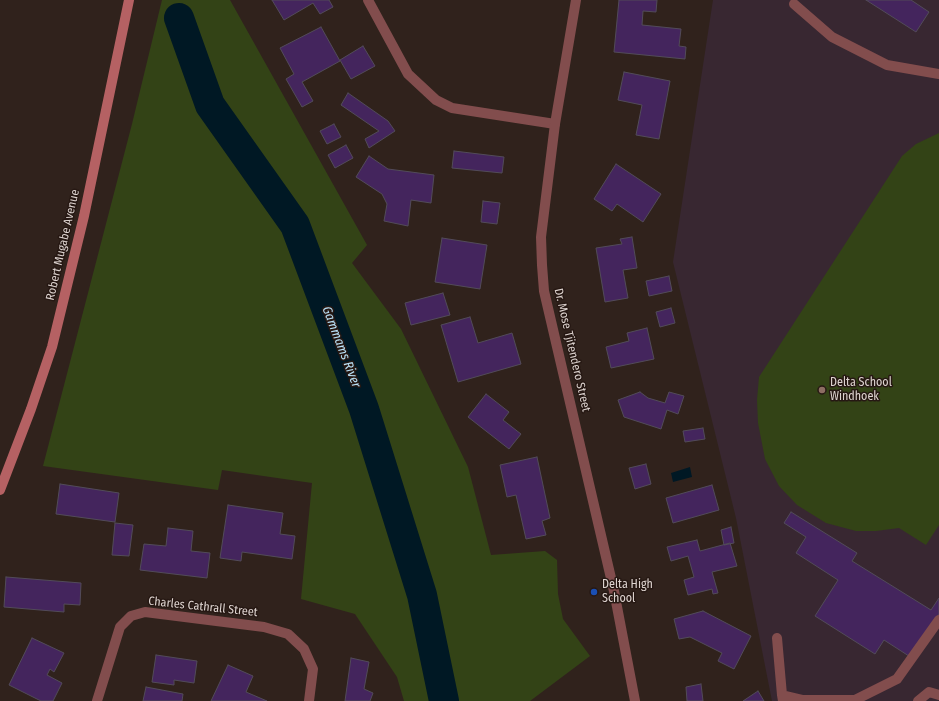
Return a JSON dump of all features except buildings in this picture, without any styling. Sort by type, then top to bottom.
[{"type":"main road","name":"Robert Mugabe Avenue","points":[[0,490],[26,424],[52,347],[84,216],[129,0]]},
{"type":"street","points":[[368,0],[408,74],[436,100],[452,108],[555,124]]},
{"type":"street","name":"Dr. Mose Tjitendero Street","points":[[576,0],[555,124],[542,237],[544,291],[614,591],[635,701]]},
{"type":"street","points":[[794,4],[832,37],[887,65],[939,74]]},
{"type":"street","name":"Charles Cathrall Street","points":[[97,701],[120,627],[131,616],[146,612],[264,627],[288,634],[304,649],[313,669],[309,701]]},
{"type":"street","points":[[777,638],[783,698],[803,700],[855,700],[898,679],[937,623]]},
{"type":"street","points":[[918,701],[929,692],[939,695]]},
{"type":"shaded area","name":"Delta School Windhoek","points":[[713,0],[939,0],[939,701],[772,701],[736,518],[673,262]]},
{"type":"green space","points":[[162,0],[230,0],[367,245],[352,263],[401,329],[468,467],[491,555],[545,551],[557,560],[558,594],[563,619],[590,656],[530,701],[404,701],[397,677],[355,614],[301,599],[312,483],[222,470],[218,490],[43,466],[132,124]]},
{"type":"green space","points":[[939,133],[939,525],[926,545],[899,528],[876,531],[856,531],[826,523],[797,505],[779,486],[765,459],[758,423],[757,400],[759,377],[902,156],[916,144]]},
{"type":"water","points":[[690,467],[692,477],[673,482],[671,473]]},
{"type":"waterway","name":"Gammams River","points":[[179,18],[210,105],[295,225],[364,409],[422,595],[444,701]]},
{"type":"place","name":"Delta School Windhoek","points":[[822,390]]},
{"type":"place","name":"Delta High School","points":[[594,592]]}]
